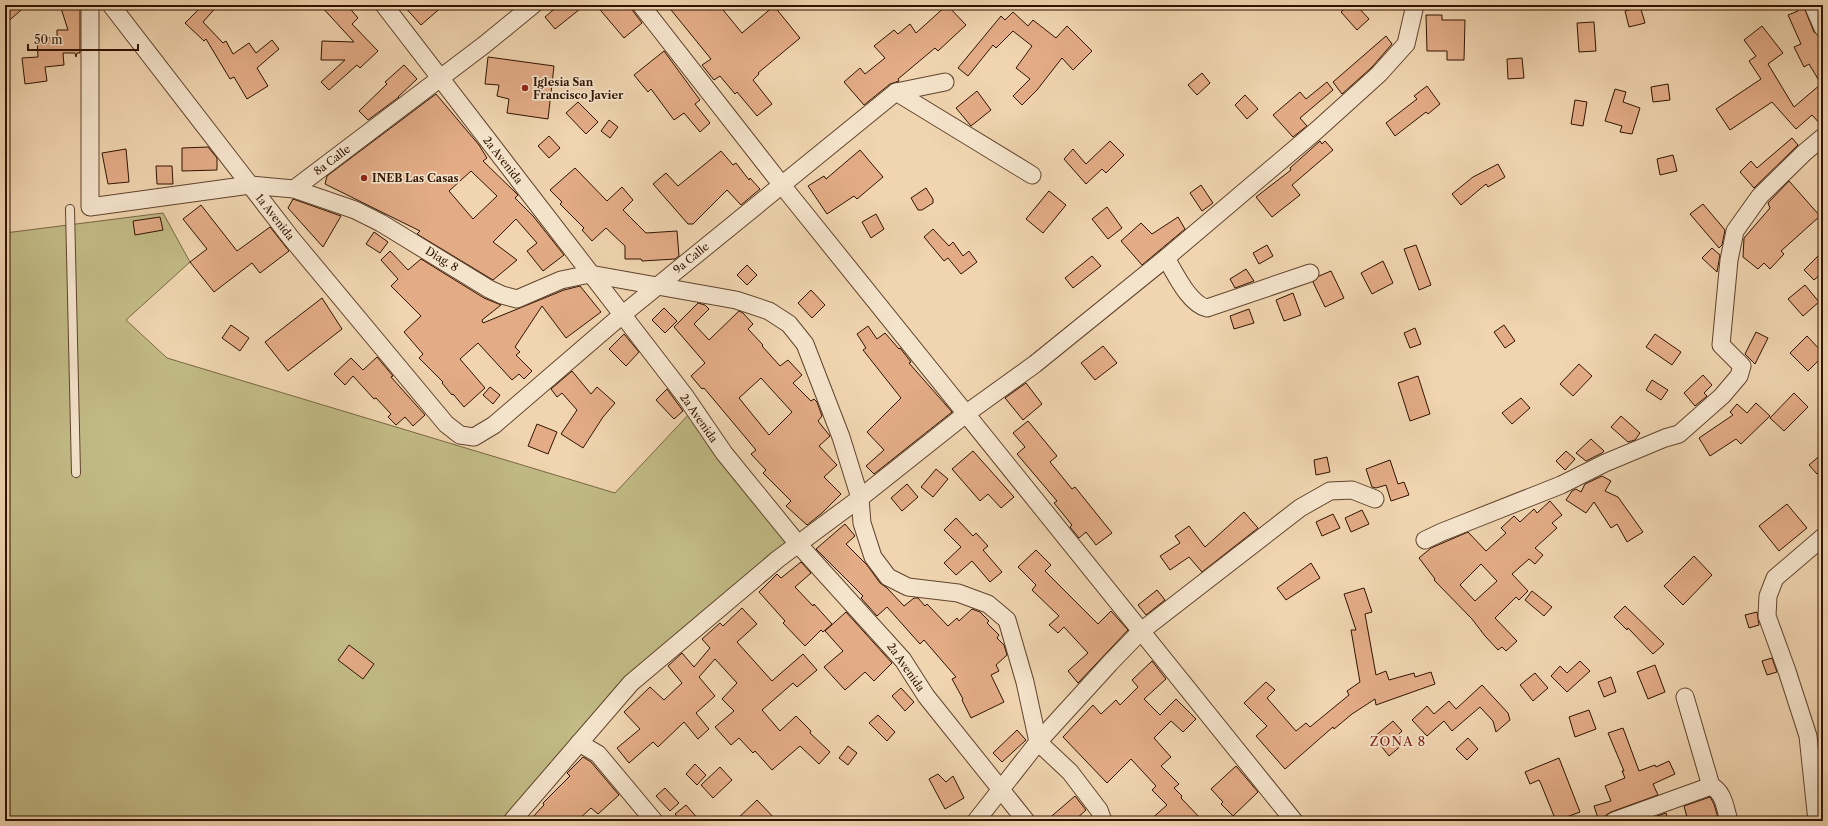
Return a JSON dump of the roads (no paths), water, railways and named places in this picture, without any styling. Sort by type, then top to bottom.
[{"type":"street","points":[[90,5],[90,207],[250,185],[294,189]]},
{"type":"street","name":"1a Avenida","points":[[111,5],[322,277],[446,424]]},
{"type":"street","name":"2a Avenida","points":[[384,5],[684,396],[724,453],[798,544],[903,660],[926,696],[1026,821]]},
{"type":"street","name":"8a Calle","points":[[294,189],[533,5]]},
{"type":"street","points":[[641,5],[781,184],[967,413],[1140,632],[1294,821]]},
{"type":"street","points":[[512,821],[631,683],[731,598],[798,544],[860,498],[967,413],[1035,364],[1166,258],[1317,130],[1393,60],[1406,44],[1415,5]]},
{"type":"street","points":[[1813,5],[1823,28]]},
{"type":"street","name":"9a Calle","points":[[446,424],[460,434],[474,437],[494,425],[622,315],[781,184],[896,92],[945,82]]},
{"type":"street","points":[[896,92],[1032,175]]},
{"type":"street","points":[[1425,540],[1561,485],[1605,463],[1679,434],[1722,396],[1739,376],[1742,366],[1721,344],[1729,260],[1735,231],[1760,196],[1823,136]]},
{"type":"street","name":"Diag. 8","points":[[294,189],[355,210],[375,220],[489,289],[502,295],[517,299],[561,280],[590,274]]},
{"type":"street","points":[[1166,258],[1200,307],[1207,308],[1310,273]]},
{"type":"street","points":[[590,274],[736,300],[769,312],[789,324],[805,344],[841,437],[860,498],[862,523],[873,557],[888,576],[908,587],[958,593],[988,604],[1007,620],[1025,682],[1038,742],[1070,772],[1099,810],[1103,821]]},
{"type":"street","points":[[976,821],[1038,742],[1140,632],[1300,508],[1330,491],[1352,490],[1375,499]]},
{"type":"street","points":[[1817,821],[1808,736],[1787,670],[1767,616],[1768,596],[1775,578],[1823,536]]},
{"type":"street","points":[[1685,697],[1711,786]]},
{"type":"street","points":[[579,743],[598,754],[654,821]]},
{"type":"street","points":[[1614,821],[1711,786],[1716,788],[1721,794],[1729,821]]},
{"type":"lane","points":[[70,209],[76,473]]},
{"type":"place","name":"Iglesia San Francisco Javier","points":[[525,88]]},
{"type":"place","name":"INEB Las Casas","points":[[364,178]]},
{"type":"district","name":"ZONA 8","points":[[1398,741]]}]
